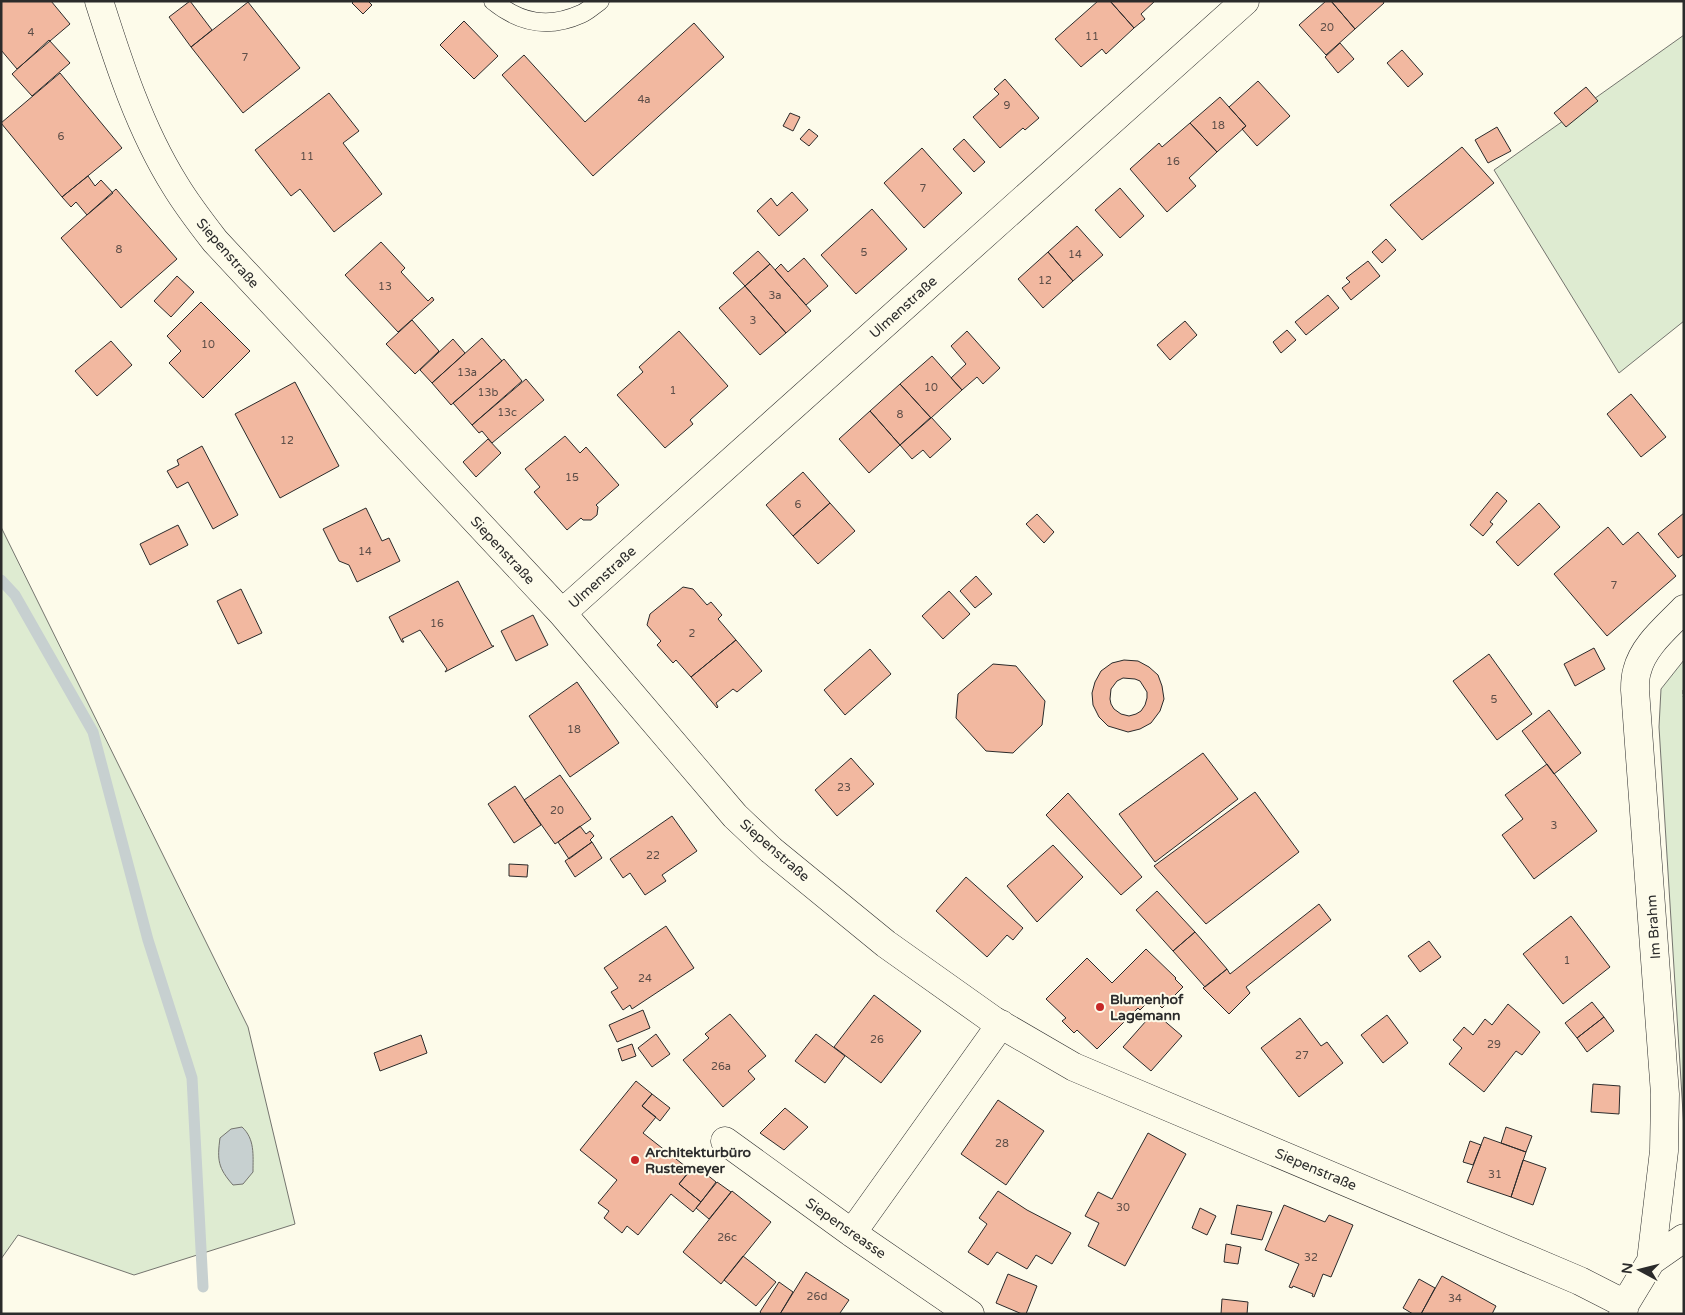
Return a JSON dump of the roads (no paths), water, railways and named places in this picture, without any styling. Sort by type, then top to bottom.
[{"type":"street","name":"Siepenstraße","points":[[99,1],[112,41],[144,124],[174,184],[192,211],[222,248],[562,613],[736,816],[771,850],[886,944],[1001,1024],[1074,1068],[1580,1281],[1624,1309]]},
{"type":"street","name":"Ulmenstraße","points":[[562,613],[1245,1]]},
{"type":"street","name":"Im Brahm","points":[[1651,1261],[1664,1151],[1666,1094],[1635,690],[1636,672],[1640,660],[1654,640],[1684,609]]},
{"type":"street","points":[[852,1233],[1001,1024]]},
{"type":"street","name":"Siepensreasse","points":[[725,1140],[852,1233],[970,1314]]},
{"type":"street","points":[[1624,1309],[1651,1261],[1684,1238]]},
{"type":"lane","points":[[493,1],[505,11],[528,21],[551,23],[581,14],[600,1]]},
{"type":"waterway","points":[[1,580],[15,595],[93,732],[148,940],[192,1078],[203,1287]]},
{"type":"place","name":"Blumenhof Lagemann","points":[[1100,1007]]},
{"type":"place","name":"Architekturbüro Rustemeyer","points":[[635,1160]]}]
